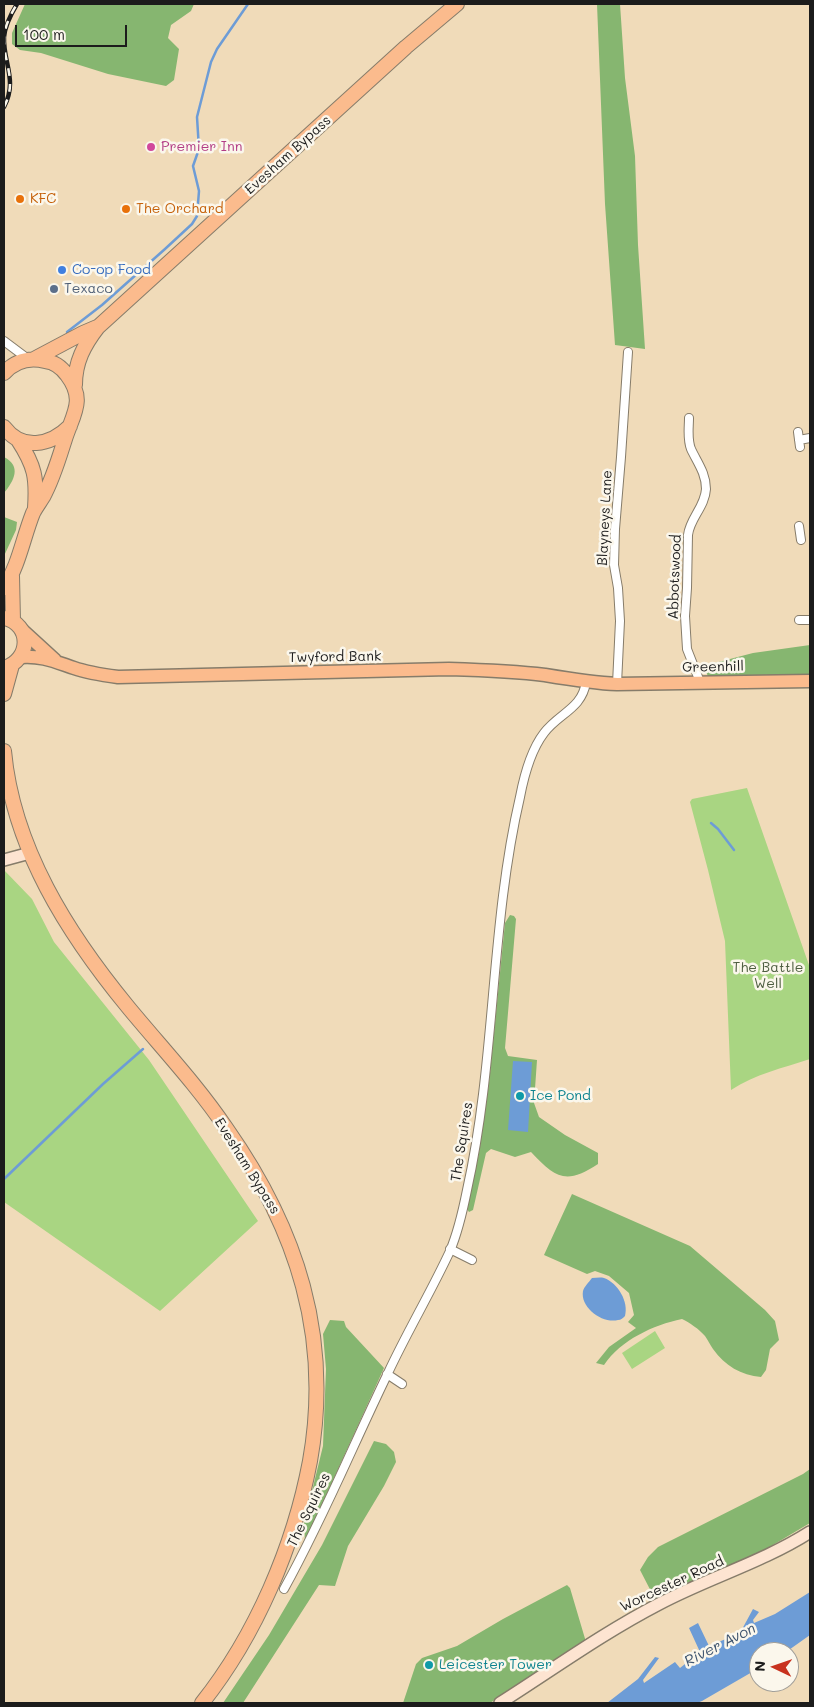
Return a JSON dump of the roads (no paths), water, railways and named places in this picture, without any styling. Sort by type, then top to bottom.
[{"type":"highway","name":"Evesham Bypass","points":[[71,425],[77,406],[75,373],[81,353],[98,327],[399,54],[458,4]]},
{"type":"highway","points":[[63,448],[84,414],[86,396],[82,375],[86,357],[96,339],[110,325],[114,313]]},
{"type":"highway","name":"Evesham Bypass","points":[[4,373],[18,363],[32,359],[98,327]]},
{"type":"highway","points":[[32,359],[48,361],[57,365],[65,371],[75,385]]},
{"type":"highway","points":[[34,511],[44,496],[71,425]]},
{"type":"highway","points":[[9,434],[42,442],[62,434],[71,425]]},
{"type":"highway","points":[[4,588],[12,575],[34,511],[36,496],[34,468],[30,458],[9,434]]},
{"type":"highway","points":[[4,694],[12,663],[24,649],[25,641],[12,623],[12,575]]},
{"type":"highway","name":"Evesham Bypass","points":[[4,751],[6,774],[20,828],[44,882],[99,970],[214,1112],[257,1175],[282,1222],[308,1300],[314,1350],[317,1405],[313,1442],[300,1507],[278,1571],[253,1622],[240,1647],[202,1703]]},
{"type":"main road","name":"Twyford Bank","points":[[12,623],[55,660]]},
{"type":"main road","name":"Twyford Bank","points":[[12,663],[36,657],[55,660],[76,669],[118,677],[449,669],[543,675],[586,682],[617,684]]},
{"type":"main road","name":"Greenhill","points":[[617,684],[810,681]]},
{"type":"main road","points":[[4,860],[30,854]]},
{"type":"main road","name":"Worcester Road","points":[[500,1703],[620,1625],[660,1603],[752,1563],[810,1532]]},
{"type":"street","points":[[4,341],[32,359]]},
{"type":"street","name":"Blayneys Lane","points":[[617,684],[620,621],[618,588],[614,565],[615,528],[622,457],[628,352]]},
{"type":"street","name":"Abbotswood","points":[[689,418],[691,449],[703,474],[706,487],[705,498],[693,520],[688,535],[687,649],[700,682]]},
{"type":"street","points":[[799,439],[810,438]]},
{"type":"street","points":[[800,533],[810,532]]},
{"type":"street","points":[[799,620],[810,620]]},
{"type":"street","name":"The Squires","points":[[284,1589],[353,1451],[387,1374],[450,1249],[465,1197],[476,1140],[502,897],[509,846],[520,795],[534,750],[543,734],[561,715],[578,703],[583,696],[586,682]]},
{"type":"street","points":[[450,1249],[472,1260]]},
{"type":"street","points":[[387,1374],[402,1384]]},
{"type":"water","name":"Ice Pond","points":[[513,1061],[532,1062],[528,1132],[508,1130]]},
{"type":"water","points":[[592,1278],[609,1280],[618,1289],[624,1299],[626,1311],[623,1318],[612,1321],[606,1320],[589,1309],[583,1297],[583,1291]]},
{"type":"water","name":"River Avon","points":[[810,1592],[810,1635],[799,1643],[749,1642],[749,1674],[702,1701],[697,1703],[607,1703],[638,1679],[655,1657],[659,1658],[643,1680],[644,1683],[675,1662],[680,1668],[700,1652],[689,1628],[698,1623],[709,1646],[740,1633],[753,1609],[759,1612],[753,1620],[754,1623],[775,1614]]},
{"type":"waterway","points":[[67,332],[102,305],[165,249],[192,224],[197,216],[199,191],[193,166],[199,149],[197,117],[211,62],[217,49],[248,4]]},
{"type":"waterway","points":[[711,823],[734,850]]},
{"type":"waterway","points":[[4,1179],[103,1084],[143,1049]]},
{"type":"railway","points":[[4,107],[10,88],[4,37],[7,24],[17,4]]},
{"type":"place","name":"Premier Inn","points":[[151,147]]},
{"type":"place","name":"KFC","points":[[20,199]]},
{"type":"place","name":"The Orchard","points":[[126,209]]},
{"type":"place","name":"Co-op Food","points":[[62,270]]},
{"type":"place","name":"Texaco","points":[[54,289]]},
{"type":"place","name":"Ice Pond","points":[[520,1096]]},
{"type":"place","name":"Leicester Tower","points":[[429,1665]]},
{"type":"park label","name":"The Battle Well","points":[[768,976]]}]
